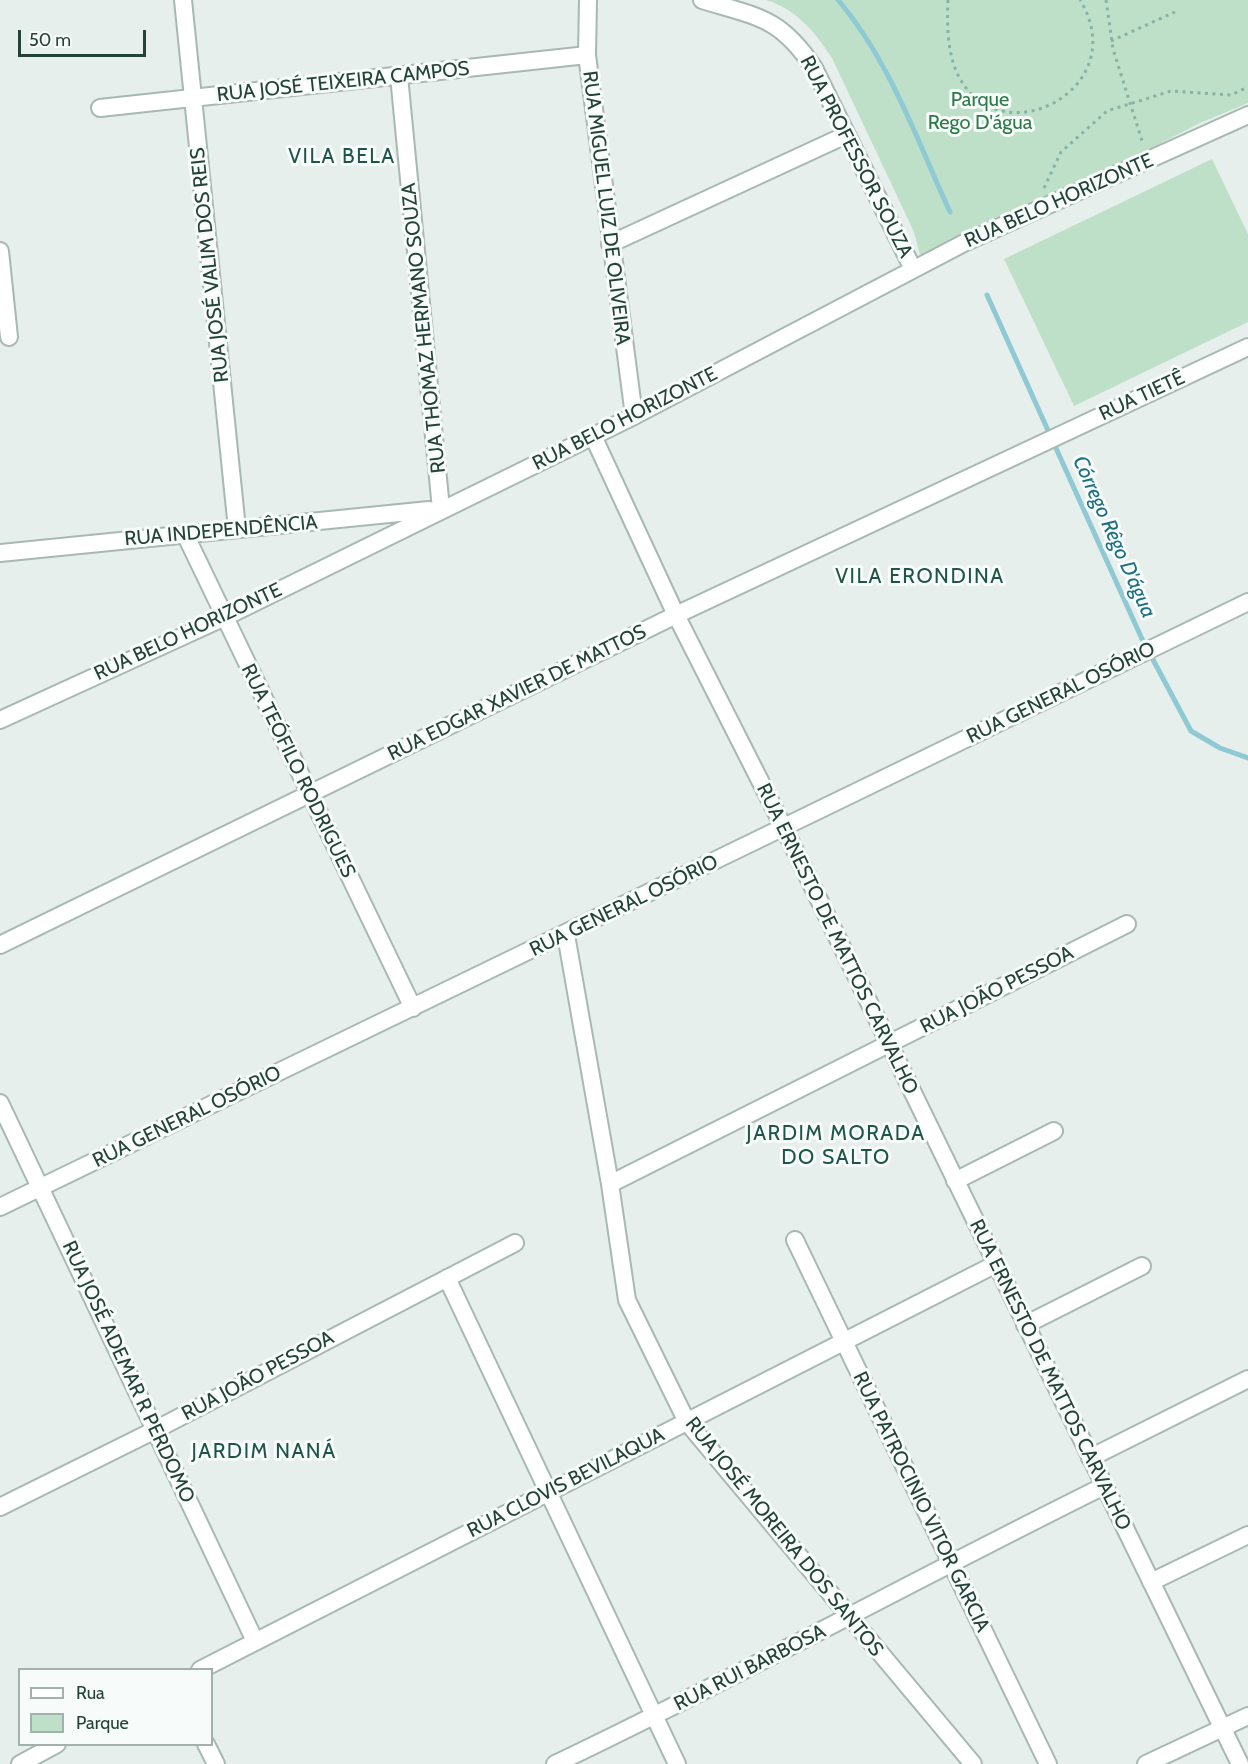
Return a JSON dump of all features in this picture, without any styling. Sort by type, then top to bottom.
[{"type":"street","name":"RUA JOSÉ VALIM DOS REIS","points":[[183,0],[237,529]]},
{"type":"street","name":"RUA MIGUEL LUIZ DE OLIVEIRA","points":[[588,0],[586,54],[634,416]]},
{"type":"street","name":"RUA PROFESSOR SOUZA","points":[[702,0],[769,21],[798,43],[814,68],[913,269]]},
{"type":"street","name":"RUA JOSÉ TEIXEIRA CAMPOS","points":[[100,108],[586,54]]},
{"type":"street","name":"RUA THOMAZ HERMANO SOUZA","points":[[399,76],[441,509]]},
{"type":"street","name":"RUA BELO HORIZONTE","points":[[0,720],[225,617],[634,416],[913,269],[1248,115]]},
{"type":"street","points":[[610,244],[846,135]]},
{"type":"street","points":[[0,251],[9,337]]},
{"type":"street","name":"RUA TIETÊ","points":[[1037,446],[1248,347]]},
{"type":"street","name":"RUA ERNESTO DE MATTOS CARVALHO","points":[[593,436],[676,615],[784,828],[1240,1764]]},
{"type":"street","name":"RUA EDGAR XAVIER DE MATTOS","points":[[0,945],[676,615],[1037,446]]},
{"type":"street","name":"RUA INDEPENDÊNCIA","points":[[0,553],[441,509]]},
{"type":"street","name":"RUA TEÓFILO RODRIGUES","points":[[185,534],[309,796],[413,1008]]},
{"type":"street","name":"RUA GENERAL OSÓRIO","points":[[0,1208],[1248,603]]},
{"type":"street","name":"RUA JOÃO PESSOA","points":[[610,1184],[1127,924]]},
{"type":"street","name":"RUA JOSÉ MOREIRA DOS SANTOS","points":[[566,935],[610,1184],[627,1300],[687,1422],[973,1764]]},
{"type":"street","name":"RUA JOSÉ ADEMAR R PERDOMO","points":[[0,1103],[255,1641]]},
{"type":"street","points":[[955,1181],[1054,1131]]},
{"type":"street","name":"RUA PATROCINIO VITOR GARCIA","points":[[795,1240],[1048,1764]]},
{"type":"street","name":"RUA JOÃO PESSOA","points":[[0,1506],[155,1430],[515,1242]]},
{"type":"street","name":"RUA CLOVIS BEVILAQUA","points":[[204,1668],[996,1264]]},
{"type":"street","points":[[1025,1325],[1142,1266]]},
{"type":"street","points":[[447,1278],[677,1764]]},
{"type":"street","points":[[1090,1458],[1248,1379]]},
{"type":"street","name":"RUA RUI BARBOSA","points":[[555,1764],[654,1717],[849,1618],[950,1562],[1104,1486]]},
{"type":"street","points":[[1151,1582],[1248,1535]]},
{"type":"street","points":[[1146,1764],[1248,1716]]},
{"type":"street","points":[[20,1764],[53,1746]]},
{"type":"street","points":[[207,1746],[216,1764]]},
{"type":"path","points":[[948,0],[951,53],[958,74],[974,95],[997,109],[1019,113],[1059,102],[1074,90],[1085,75],[1092,57],[1093,36],[1089,15],[1080,0]]},
{"type":"path","points":[[1106,0],[1112,40],[1148,160]]},
{"type":"path","points":[[1112,40],[1175,12]]},
{"type":"path","points":[[1042,191],[1061,152],[1107,111],[1171,91],[1231,94],[1248,87]]},
{"type":"green space","name":"Parque Rego D'água","points":[[766,0],[1248,0],[1248,103],[1200,123],[1047,202],[920,255],[914,232],[832,58],[819,39],[796,15]]},
{"type":"green space","points":[[1212,159],[1248,234],[1248,322],[1074,406],[1004,259]]},
{"type":"waterway","points":[[838,0],[873,49],[888,75],[950,212]]},
{"type":"waterway","name":"Córrego Rêgo D'água","points":[[987,295],[1142,639],[1191,731],[1220,748],[1248,758]]},
{"type":"district","name":"VILA BELA","points":[[342,157]]},
{"type":"district","name":"VILA ERONDINA","points":[[920,577]]},
{"type":"district","name":"JARDIM MORADA DO SALTO","points":[[836,1146]]},
{"type":"district","name":"JARDIM NANÁ","points":[[264,1452]]}]
